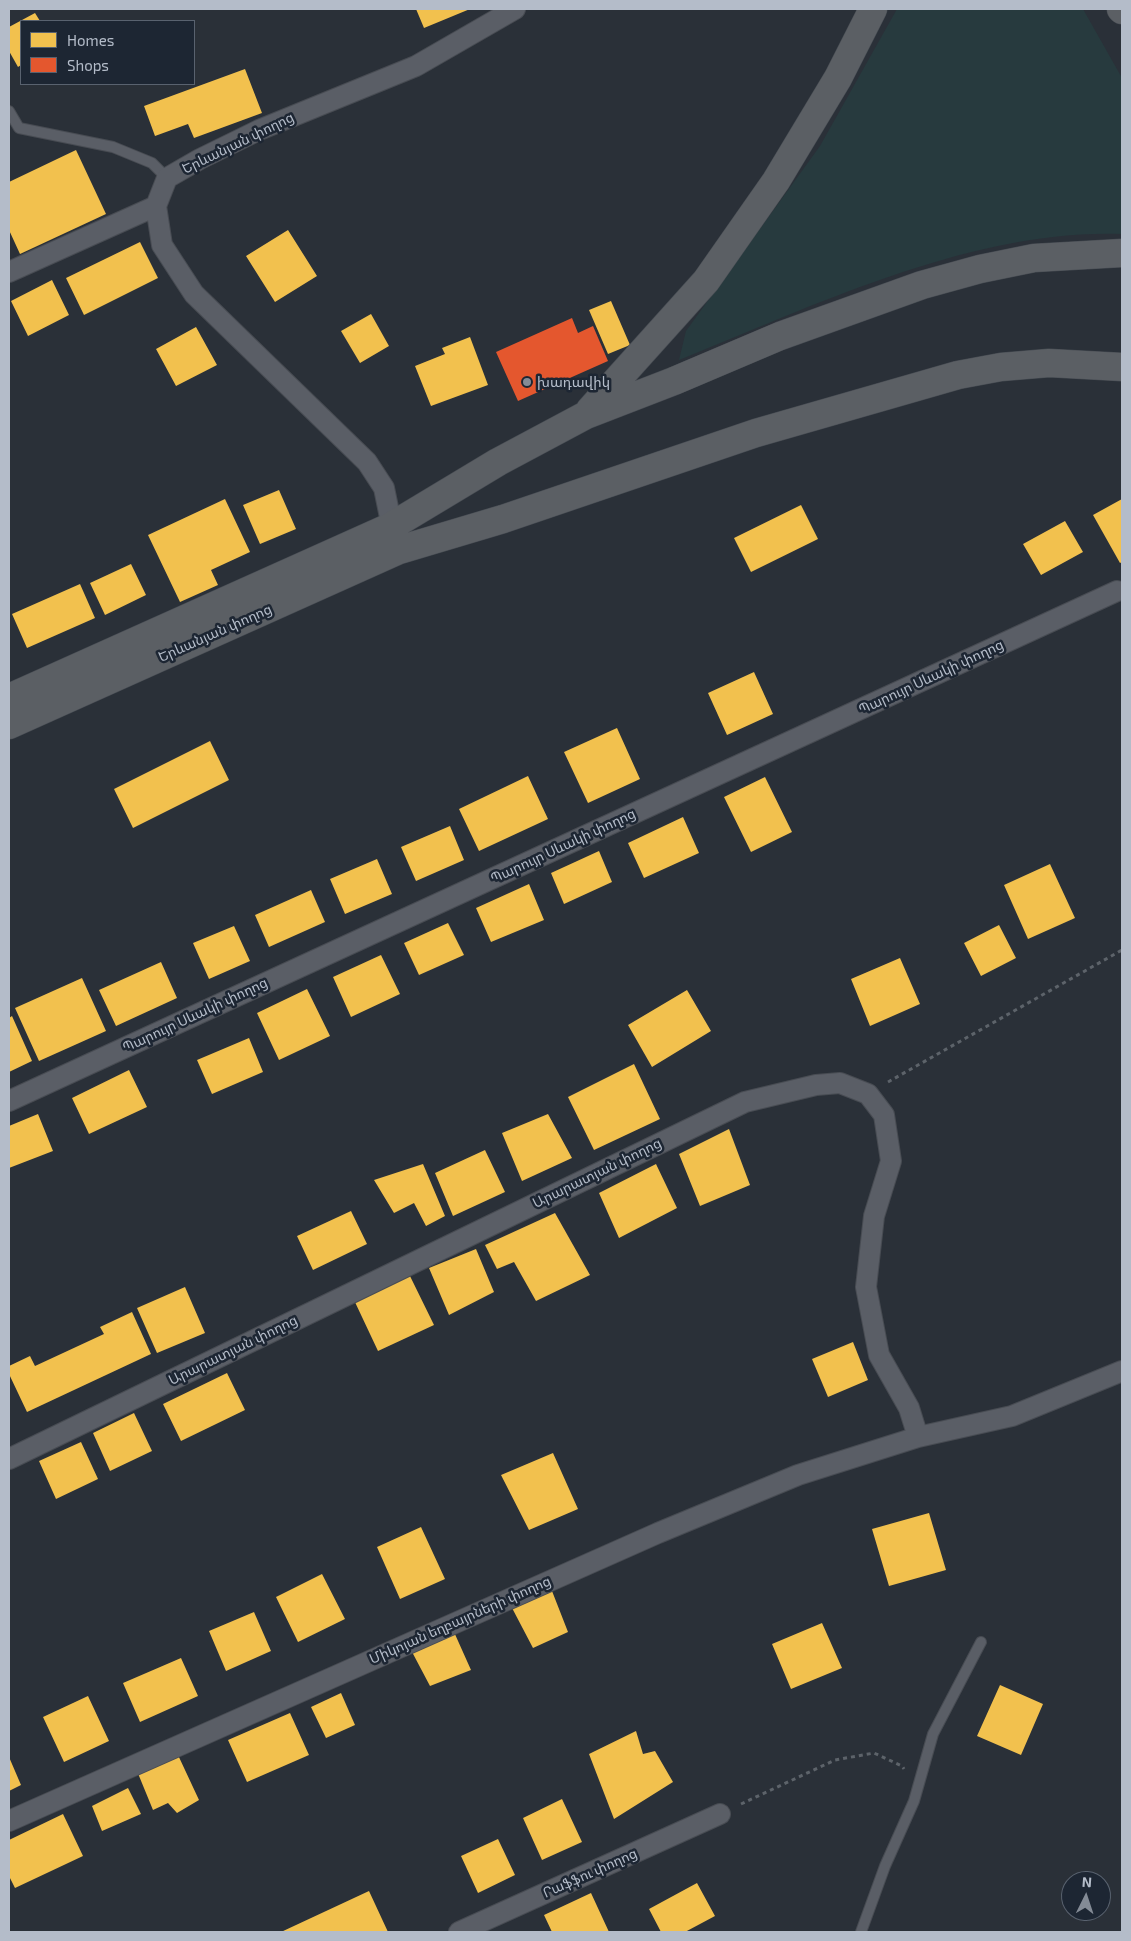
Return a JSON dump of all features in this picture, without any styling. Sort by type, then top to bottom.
[{"type":"highway","points":[[586,415],[706,281],[776,181],[838,78],[873,9]]},
{"type":"highway","points":[[395,539],[498,462],[586,415],[674,381],[780,336],[922,285],[1034,258],[1122,253]]},
{"type":"highway","points":[[395,539],[503,519],[765,430],[958,375],[1002,367],[1049,363],[1122,366]]},
{"type":"highway","name":"Երևանյան փողոց","points":[[9,698],[395,539]]},
{"type":"highway","name":"Երևանյան փողոց","points":[[9,725],[395,539]]},
{"type":"street","name":"Երևանյան փողոց","points":[[156,206],[167,178],[200,159],[259,130],[416,66],[515,9]]},
{"type":"street","points":[[9,272],[156,206],[162,245],[194,294],[367,462],[384,488],[395,539]]},
{"type":"street","name":"Պարույր Սևակի փողոց","points":[[9,1101],[1117,591]]},
{"type":"street","name":"Արարատյան փողոց","points":[[9,1459],[745,1102],[816,1085],[840,1083],[868,1094]]},
{"type":"street","points":[[868,1094],[884,1115],[891,1161],[874,1216],[866,1287],[879,1355],[909,1408],[918,1437]]},
{"type":"street","name":"Միկոյան եղբայրների փողոց","points":[[9,1820],[658,1533],[798,1475],[918,1437],[1012,1416],[1122,1371]]},
{"type":"street","name":"Րաֆֆու փողոց","points":[[460,1932],[720,1814]]},
{"type":"lane","points":[[9,111],[19,128],[113,147],[152,163],[167,178]]},
{"type":"lane","points":[[861,1932],[885,1866],[914,1801],[933,1734],[981,1642]]},
{"type":"path","points":[[868,1094],[1122,950]]},
{"type":"path","points":[[720,1814],[835,1760],[874,1753],[902,1766],[914,1801]]},
{"type":"green space","points":[[897,9],[1083,9],[1122,78],[1122,234],[1066,236],[1009,244],[952,257],[896,274],[840,295],[679,360],[686,331],[820,146]]},
{"type":"building: Homes","points":[[416,9],[470,9],[424,28]]},
{"type":"building: Homes","points":[[35,13],[39,20],[22,20]]},
{"type":"building: Homes","points":[[20,21],[20,66],[18,67],[9,51],[9,27]]},
{"type":"building: Homes","points":[[245,69],[262,113],[194,138],[188,124],[155,136],[144,106]]},
{"type":"building: Homes","points":[[76,150],[106,214],[20,254],[9,230],[9,182]]},
{"type":"building: Homes","points":[[288,230],[317,276],[275,302],[246,256]]},
{"type":"building: Homes","points":[[140,242],[158,278],[84,315],[66,278]]},
{"type":"building: Homes","points":[[52,280],[69,315],[28,336],[11,301]]},
{"type":"building: Homes","points":[[611,301],[630,345],[608,354],[589,310]]},
{"type":"building: Homes","points":[[371,314],[389,346],[360,363],[341,331]]},
{"type":"building: Homes","points":[[196,327],[217,365],[176,386],[156,349]]},
{"type":"building: Homes","points":[[470,337],[488,385],[431,406],[415,366],[445,354],[442,348]]},
{"type":"building: Homes","points":[[279,490],[296,529],[260,544],[243,505]]},
{"type":"building: Homes","points":[[225,499],[250,552],[211,570],[218,585],[180,602],[148,535]]},
{"type":"building: Homes","points":[[1122,499],[1122,562],[1120,563],[1093,515]]},
{"type":"building: Homes","points":[[801,505],[818,539],[751,572],[734,538]]},
{"type":"building: Homes","points":[[1065,521],[1083,552],[1041,575],[1023,544]]},
{"type":"building: Homes","points":[[131,564],[146,595],[105,615],[90,583]]},
{"type":"building: Homes","points":[[80,584],[95,618],[27,648],[12,614]]},
{"type":"building: Homes","points":[[754,672],[773,714],[727,735],[708,693]]},
{"type":"building: Homes","points":[[617,728],[640,779],[588,803],[564,752]]},
{"type":"building: Homes","points":[[210,741],[229,780],[133,828],[114,789]]},
{"type":"building: Homes","points":[[528,776],[548,819],[479,851],[459,809]]},
{"type":"building: Homes","points":[[765,777],[792,832],[751,852],[724,797]]},
{"type":"building: Homes","points":[[683,817],[699,853],[644,878],[628,843]]},
{"type":"building: Homes","points":[[450,826],[464,860],[416,881],[401,847]]},
{"type":"building: Homes","points":[[599,851],[612,882],[564,904],[551,873]]},
{"type":"building: Homes","points":[[377,859],[392,894],[345,914],[330,879]]},
{"type":"building: Homes","points":[[1050,864],[1075,918],[1028,939],[1004,885]]},
{"type":"building: Homes","points":[[529,884],[544,920],[491,942],[476,908]]},
{"type":"building: Homes","points":[[311,890],[325,922],[269,947],[255,915]]},
{"type":"building: Homes","points":[[448,923],[464,955],[419,975],[404,943]]},
{"type":"building: Homes","points":[[999,925],[1016,958],[981,976],[964,943]]},
{"type":"building: Homes","points":[[234,926],[250,961],[209,979],[193,943]]},
{"type":"building: Homes","points":[[381,955],[400,994],[351,1017],[333,977]]},
{"type":"building: Homes","points":[[900,958],[920,1004],[870,1026],[851,979]]},
{"type":"building: Homes","points":[[161,962],[177,998],[116,1026],[99,990]]},
{"type":"building: Homes","points":[[82,978],[106,1031],[39,1061],[15,1008]]},
{"type":"building: Homes","points":[[307,989],[330,1036],[279,1060],[257,1013]]},
{"type":"building: Homes","points":[[687,990],[711,1031],[652,1067],[628,1025]]},
{"type":"building: Homes","points":[[12,1016],[32,1061],[9,1072],[9,1018]]},
{"type":"building: Homes","points":[[249,1038],[263,1072],[212,1094],[197,1060]]},
{"type":"building: Homes","points":[[634,1064],[660,1119],[594,1150],[568,1097]]},
{"type":"building: Homes","points":[[129,1070],[147,1107],[89,1134],[72,1098]]},
{"type":"building: Homes","points":[[38,1114],[53,1151],[9,1168],[9,1126]]},
{"type":"building: Homes","points":[[548,1114],[572,1158],[522,1181],[502,1133]]},
{"type":"building: Homes","points":[[729,1129],[750,1185],[700,1206],[679,1154]]},
{"type":"building: Homes","points":[[485,1150],[505,1192],[453,1216],[435,1173]]},
{"type":"building: Homes","points":[[423,1164],[445,1216],[426,1226],[414,1203],[394,1213],[374,1180]]},
{"type":"building: Homes","points":[[656,1164],[677,1208],[619,1238],[599,1193]]},
{"type":"building: Homes","points":[[351,1211],[367,1244],[313,1270],[297,1236]]},
{"type":"building: Homes","points":[[555,1213],[590,1275],[536,1301],[514,1262],[497,1269],[485,1245]]},
{"type":"building: Homes","points":[[476,1249],[494,1292],[449,1315],[429,1268]]},
{"type":"building: Homes","points":[[409,1274],[434,1325],[378,1351],[354,1300]]},
{"type":"building: Homes","points":[[185,1287],[205,1333],[157,1353],[137,1308]]},
{"type":"building: Homes","points":[[132,1312],[151,1354],[27,1412],[9,1374],[9,1366],[30,1356],[35,1366],[104,1334],[100,1327]]},
{"type":"building: Homes","points":[[853,1342],[868,1380],[828,1397],[812,1359]]},
{"type":"building: Homes","points":[[227,1373],[245,1410],[181,1441],[163,1404]]},
{"type":"building: Homes","points":[[134,1413],[152,1451],[110,1471],[93,1433]]},
{"type":"building: Homes","points":[[81,1442],[98,1479],[56,1499],[39,1461]]},
{"type":"building: Homes","points":[[553,1453],[578,1509],[529,1530],[501,1475]]},
{"type":"building: Homes","points":[[929,1513],[946,1570],[889,1586],[872,1529]]},
{"type":"building: Homes","points":[[421,1527],[445,1579],[400,1599],[377,1547]]},
{"type":"building: Homes","points":[[322,1574],[345,1619],[298,1642],[276,1597]]},
{"type":"building: Homes","points":[[552,1591],[568,1632],[533,1648],[511,1606]]},
{"type":"building: Homes","points":[[254,1612],[271,1651],[226,1671],[209,1631]]},
{"type":"building: Homes","points":[[822,1623],[842,1668],[791,1689],[772,1644]]},
{"type":"building: Homes","points":[[454,1632],[471,1670],[430,1686],[411,1650]]},
{"type":"building: Homes","points":[[181,1658],[198,1696],[140,1722],[123,1683]]},
{"type":"building: Homes","points":[[1000,1685],[1043,1704],[1021,1755],[977,1736]]},
{"type":"building: Homes","points":[[341,1693],[355,1725],[326,1738],[311,1707]]},
{"type":"building: Homes","points":[[88,1696],[109,1741],[64,1762],[43,1717]]},
{"type":"building: Homes","points":[[290,1713],[309,1755],[247,1782],[228,1740]]},
{"type":"building: Homes","points":[[636,1731],[643,1754],[655,1751],[673,1782],[614,1819],[589,1754]]},
{"type":"building: Homes","points":[[178,1755],[199,1800],[177,1813],[168,1803],[153,1810],[137,1771]]},
{"type":"building: Homes","points":[[9,1757],[21,1785],[9,1791]]},
{"type":"building: Homes","points":[[128,1788],[141,1814],[102,1831],[92,1806]]},
{"type":"building: Homes","points":[[562,1799],[582,1842],[542,1860],[523,1818]]},
{"type":"building: Homes","points":[[63,1814],[83,1856],[15,1888],[9,1876],[9,1840]]},
{"type":"building: Homes","points":[[498,1839],[515,1875],[478,1893],[461,1856]]},
{"type":"building: Homes","points":[[697,1883],[715,1916],[685,1932],[661,1932],[649,1909]]},
{"type":"building: Homes","points":[[369,1891],[388,1932],[281,1932]]},
{"type":"building: Homes","points":[[591,1893],[609,1932],[552,1932],[544,1915]]},
{"type":"building: Shops","points":[[572,318],[578,333],[593,326],[608,361],[518,401],[496,352]]},
{"type":"place","name":"խադավիկ","points":[[527,382]]}]
